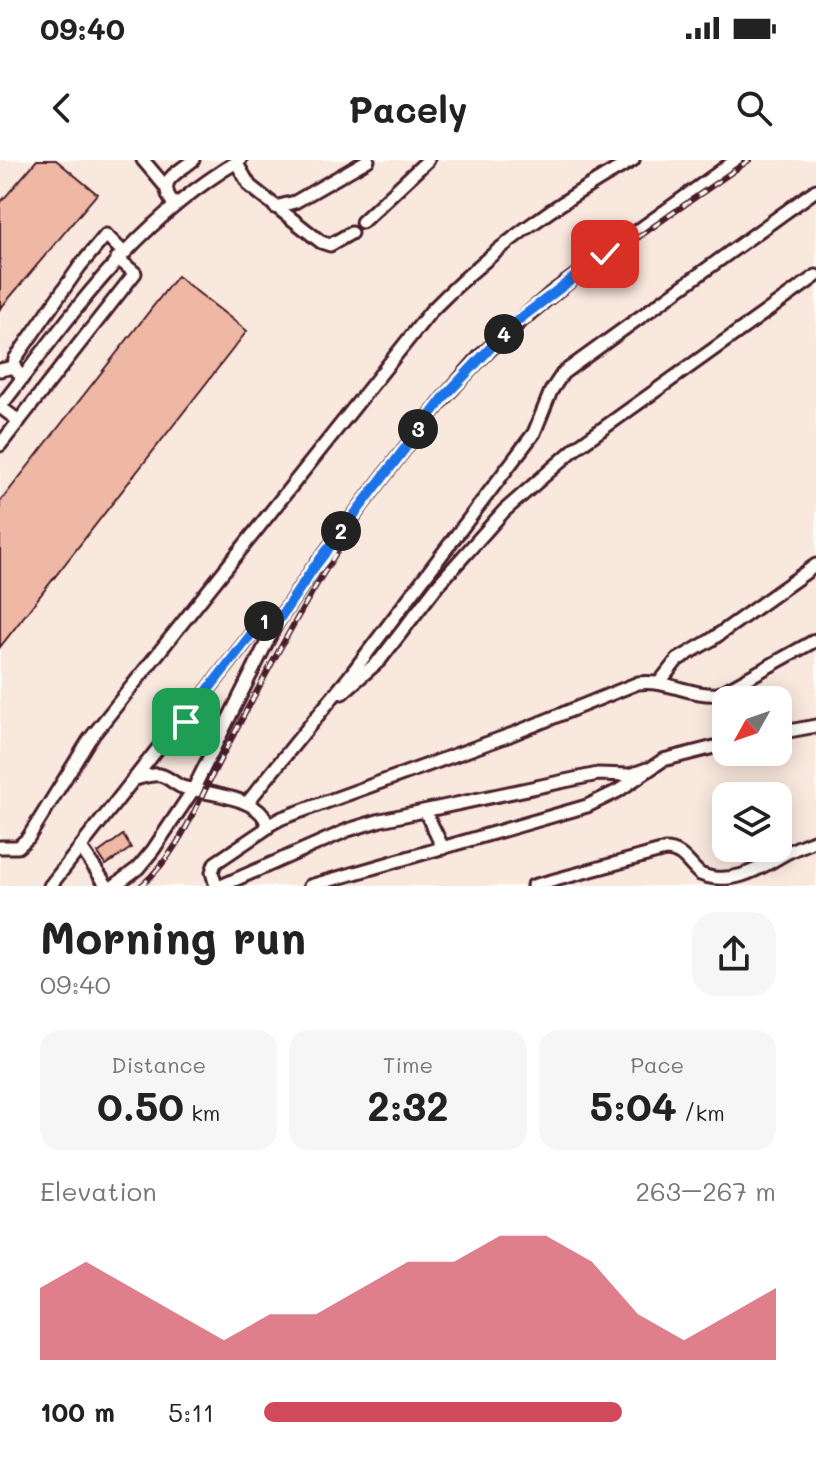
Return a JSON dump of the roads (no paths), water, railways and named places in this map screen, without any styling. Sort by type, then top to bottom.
[{"type":"street","points":[[143,160],[166,184]]},
{"type":"street","points":[[174,205],[165,192],[166,184],[193,160]]},
{"type":"street","points":[[275,207],[295,202],[368,160]]},
{"type":"street","points":[[362,222],[428,160]]},
{"type":"street","points":[[0,847],[18,847],[28,838],[89,740],[431,311],[488,257],[533,221],[572,194],[633,160]]},
{"type":"street","points":[[114,886],[145,861],[193,790],[276,624],[312,570],[410,439],[480,356],[550,294],[736,160]]},
{"type":"street","points":[[19,421],[0,407],[120,255],[174,205],[238,161],[250,186],[321,242],[330,245],[351,233]]},
{"type":"street","points":[[247,803],[326,706],[534,433],[551,391],[563,373],[816,190]]},
{"type":"street","points":[[0,445],[135,273],[106,235],[80,266],[15,359],[14,367],[22,378]]},
{"type":"street","points":[[326,706],[380,660],[411,618],[472,547],[542,476],[577,447],[816,276]]},
{"type":"street","points":[[57,334],[75,350]]},
{"type":"street","points":[[0,370],[14,367]]},
{"type":"street","points":[[659,683],[677,660],[711,640],[816,565]]},
{"type":"street","points":[[50,886],[163,742],[183,727],[197,704],[260,623],[266,620],[276,624]]},
{"type":"street","points":[[712,747],[679,754],[630,775],[598,774],[348,830],[218,886],[212,872],[215,863],[282,818],[510,735],[638,683],[659,683],[702,694],[719,694],[816,640]]},
{"type":"street","points":[[792,730],[816,726]]},
{"type":"street","points":[[310,886],[603,800],[647,769]]},
{"type":"street","points":[[134,779],[157,775],[193,790],[247,803],[260,811],[267,826]]},
{"type":"street","points":[[425,811],[443,848]]},
{"type":"street","points":[[533,886],[665,850],[680,853],[707,879],[732,883],[741,881],[783,854],[816,840]]},
{"type":"street","points":[[81,848],[107,886]]},
{"type":"railway","points":[[141,886],[166,859],[185,829],[274,660],[333,558],[391,473],[436,416],[507,341],[564,292],[749,160]]}]
